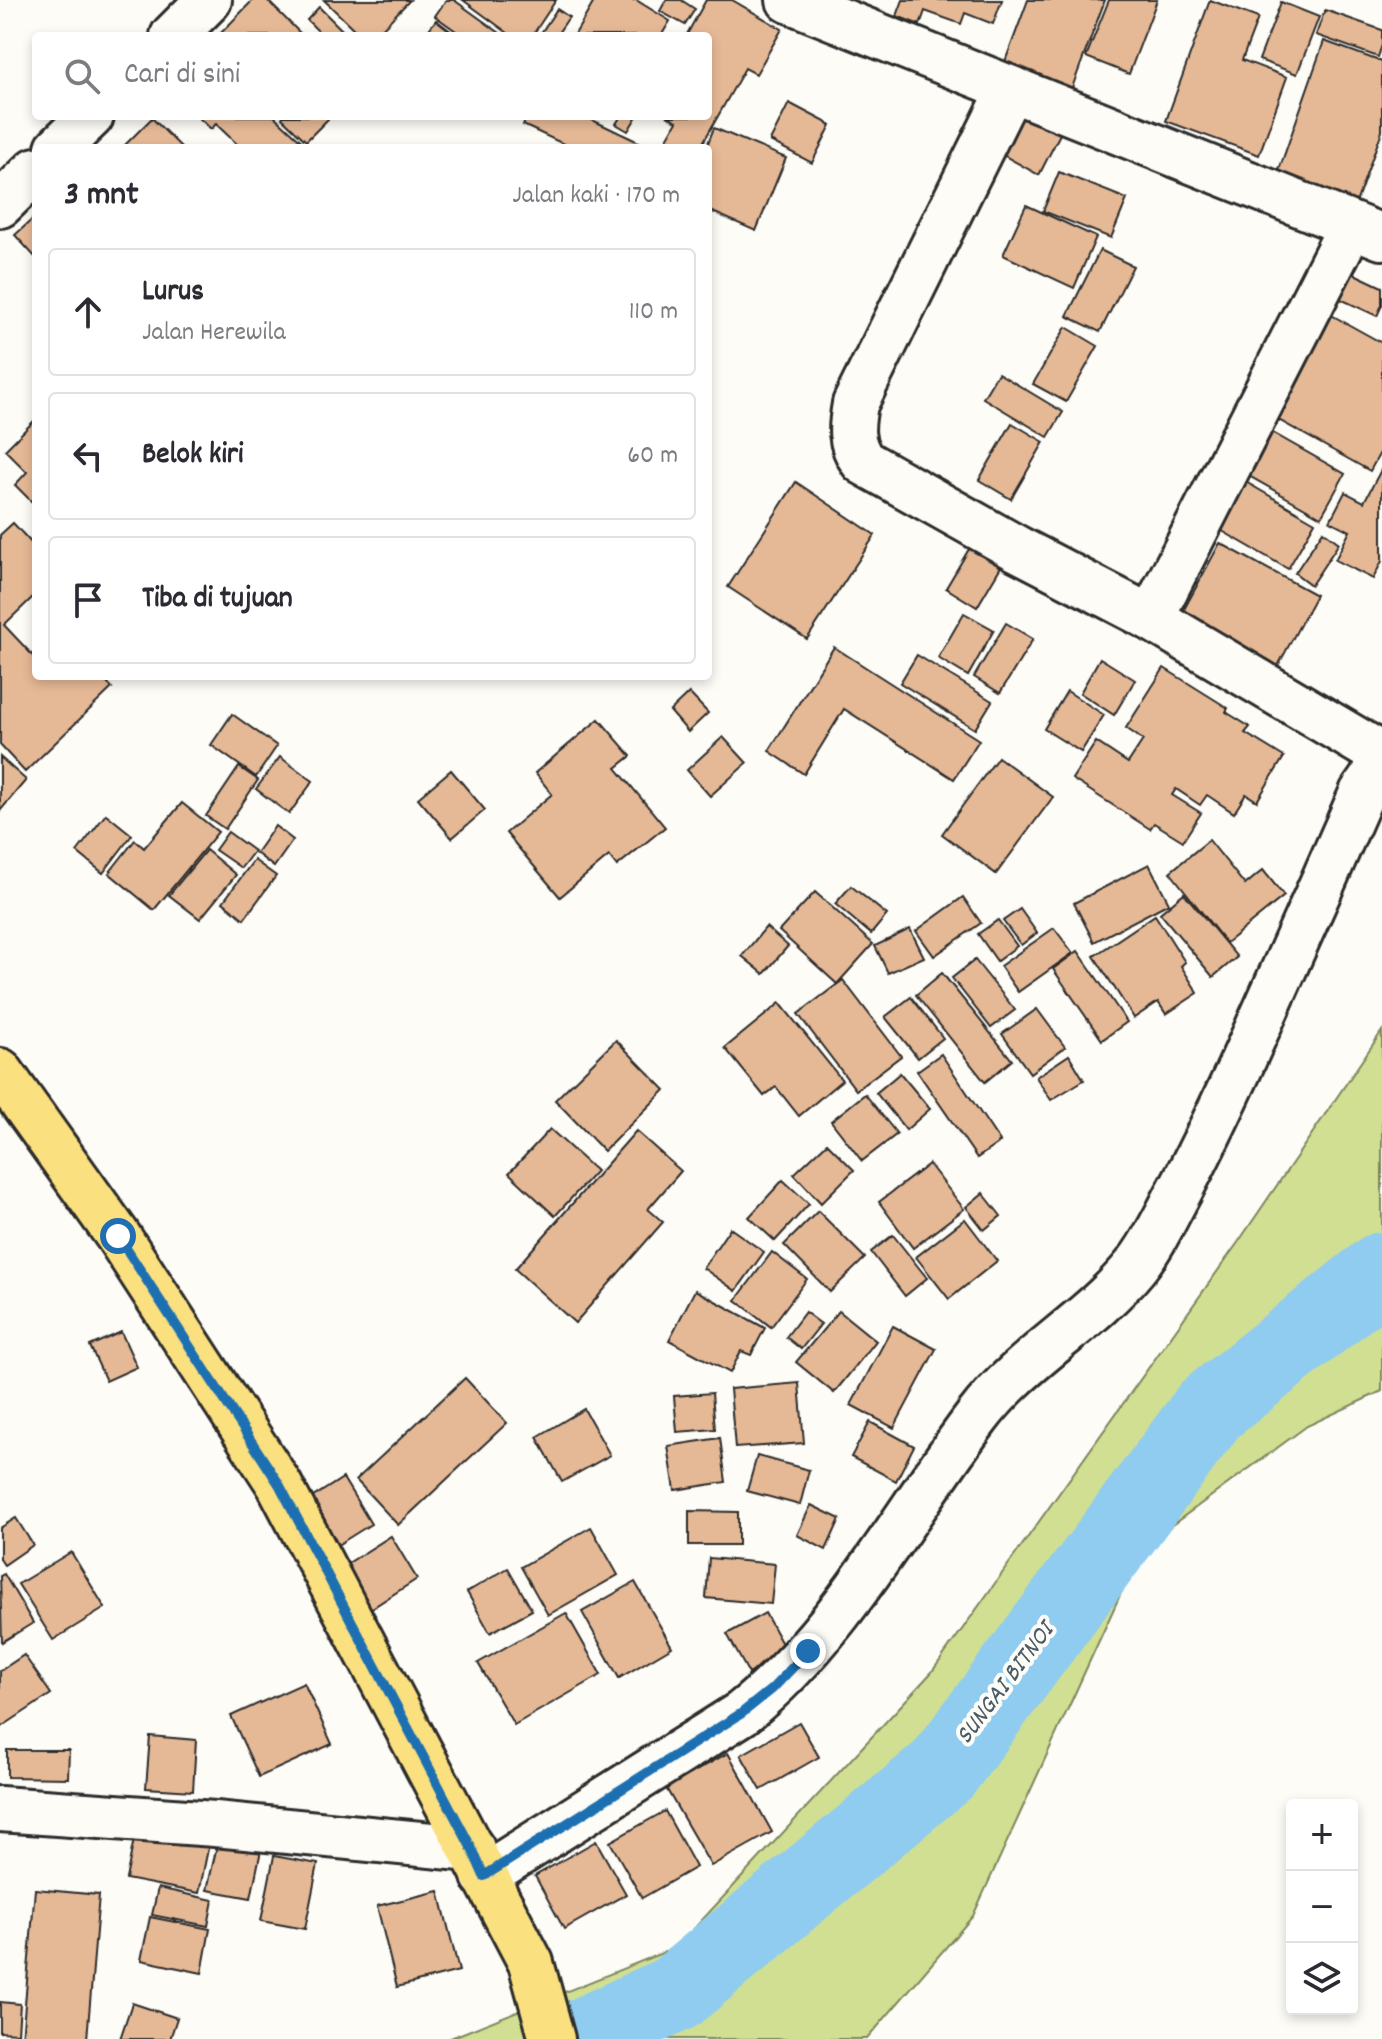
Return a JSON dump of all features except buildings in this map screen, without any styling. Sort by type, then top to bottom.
[{"type":"main road","points":[[3,1081],[118,1236],[279,1484],[531,1963],[552,2039]]},
{"type":"street","points":[[177,32],[209,0]]},
{"type":"street","points":[[789,0],[1367,232],[1151,618]]},
{"type":"street","points":[[1010,90],[855,404],[850,433],[854,449],[863,462],[1018,549],[1151,618],[1382,755]]},
{"type":"street","points":[[62,144],[87,120]]},
{"type":"street","points":[[0,205],[32,174]]},
{"type":"street","points":[[0,1809],[215,1824],[478,1863],[742,1713],[772,1689],[808,1651],[847,1602],[978,1416],[1002,1387],[1097,1309],[1137,1265],[1210,1134],[1362,793],[1382,764]]},
{"type":"green space","points":[[1382,1031],[1382,1391],[1307,1426],[1142,1547],[973,1916],[867,2039],[448,2039],[677,1947],[931,1673],[1239,1241]]},
{"type":"waterway","name":"SUNGAI BITNOI","points":[[578,2039],[676,1993],[943,1770],[1210,1409],[1382,1271]]},
{"type":"route","points":[[118,1236],[279,1484],[484,1876],[742,1713],[772,1689],[808,1651]]}]
